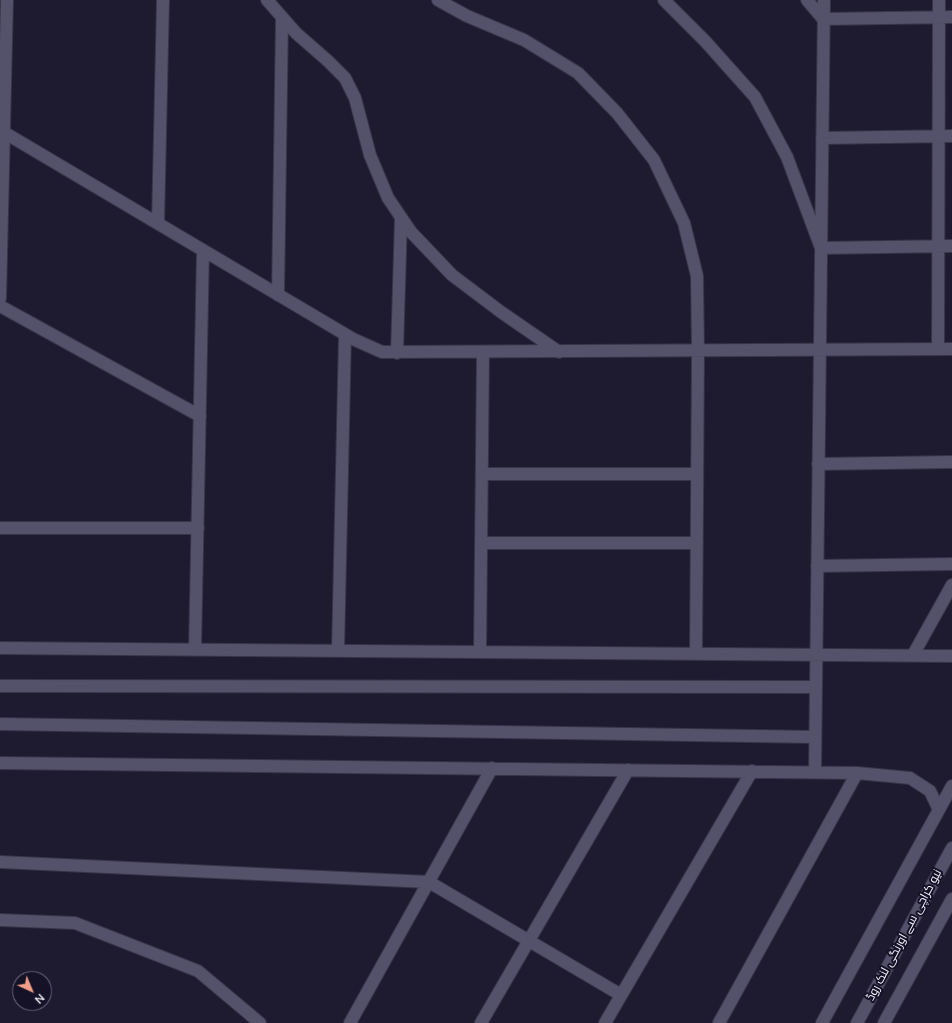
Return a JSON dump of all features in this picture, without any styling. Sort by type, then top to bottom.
[{"type":"street","points":[[0,298],[4,17],[7,0]]},
{"type":"street","points":[[158,223],[163,0]]},
{"type":"street","points":[[267,0],[296,33],[345,78],[355,98],[370,155],[388,198],[411,232],[452,275],[500,312],[559,352]]},
{"type":"street","points":[[438,0],[467,16],[524,40],[578,73],[617,114],[654,160],[684,223],[697,276],[696,654]]},
{"type":"street","points":[[664,0],[705,41],[755,97],[787,157],[821,248]]},
{"type":"street","points":[[807,0],[823,19]]},
{"type":"street","points":[[815,772],[824,0]]},
{"type":"street","points":[[938,349],[939,0]]},
{"type":"street","points":[[278,295],[282,18]]},
{"type":"street","points":[[823,19],[952,18]]},
{"type":"street","points":[[2,131],[345,335],[382,352],[952,349]]},
{"type":"street","points":[[822,138],[952,136]]},
{"type":"street","points":[[397,352],[401,218]]},
{"type":"street","points":[[821,248],[952,246]]},
{"type":"street","points":[[195,650],[203,250]]},
{"type":"street","points":[[0,306],[200,416]]},
{"type":"street","points":[[338,651],[345,335]]},
{"type":"street","points":[[480,652],[483,352]]},
{"type":"street","points":[[818,464],[952,462]]},
{"type":"street","points":[[482,474],[697,474]]},
{"type":"street","points":[[0,528],[198,528]]},
{"type":"street","points":[[481,543],[697,543]]},
{"type":"street","points":[[817,566],[952,564]]},
{"type":"street","points":[[913,655],[952,585]]},
{"type":"street","points":[[0,648],[952,656]]},
{"type":"street","points":[[0,686],[816,688]]},
{"type":"street","points":[[0,724],[815,737]]},
{"type":"street","points":[[0,763],[857,773],[910,778],[930,791],[939,810]]},
{"type":"street","points":[[350,1023],[492,768]]},
{"type":"street","points":[[481,1023],[628,770]]},
{"type":"street","points":[[605,1023],[752,771]]},
{"type":"street","points":[[719,1023],[857,773]]},
{"type":"street","points":[[822,1023],[952,786]]},
{"type":"street","name":"نیو کراچی سے اورنگی لنک روڈ","points":[[857,1023],[952,848]]},
{"type":"street","points":[[0,862],[429,882],[621,995]]},
{"type":"street","name":"نیو کراچی سے اورنگی لنک روڈ","points":[[884,1023],[952,899]]},
{"type":"street","points":[[0,920],[75,924],[198,971],[260,1023]]}]
